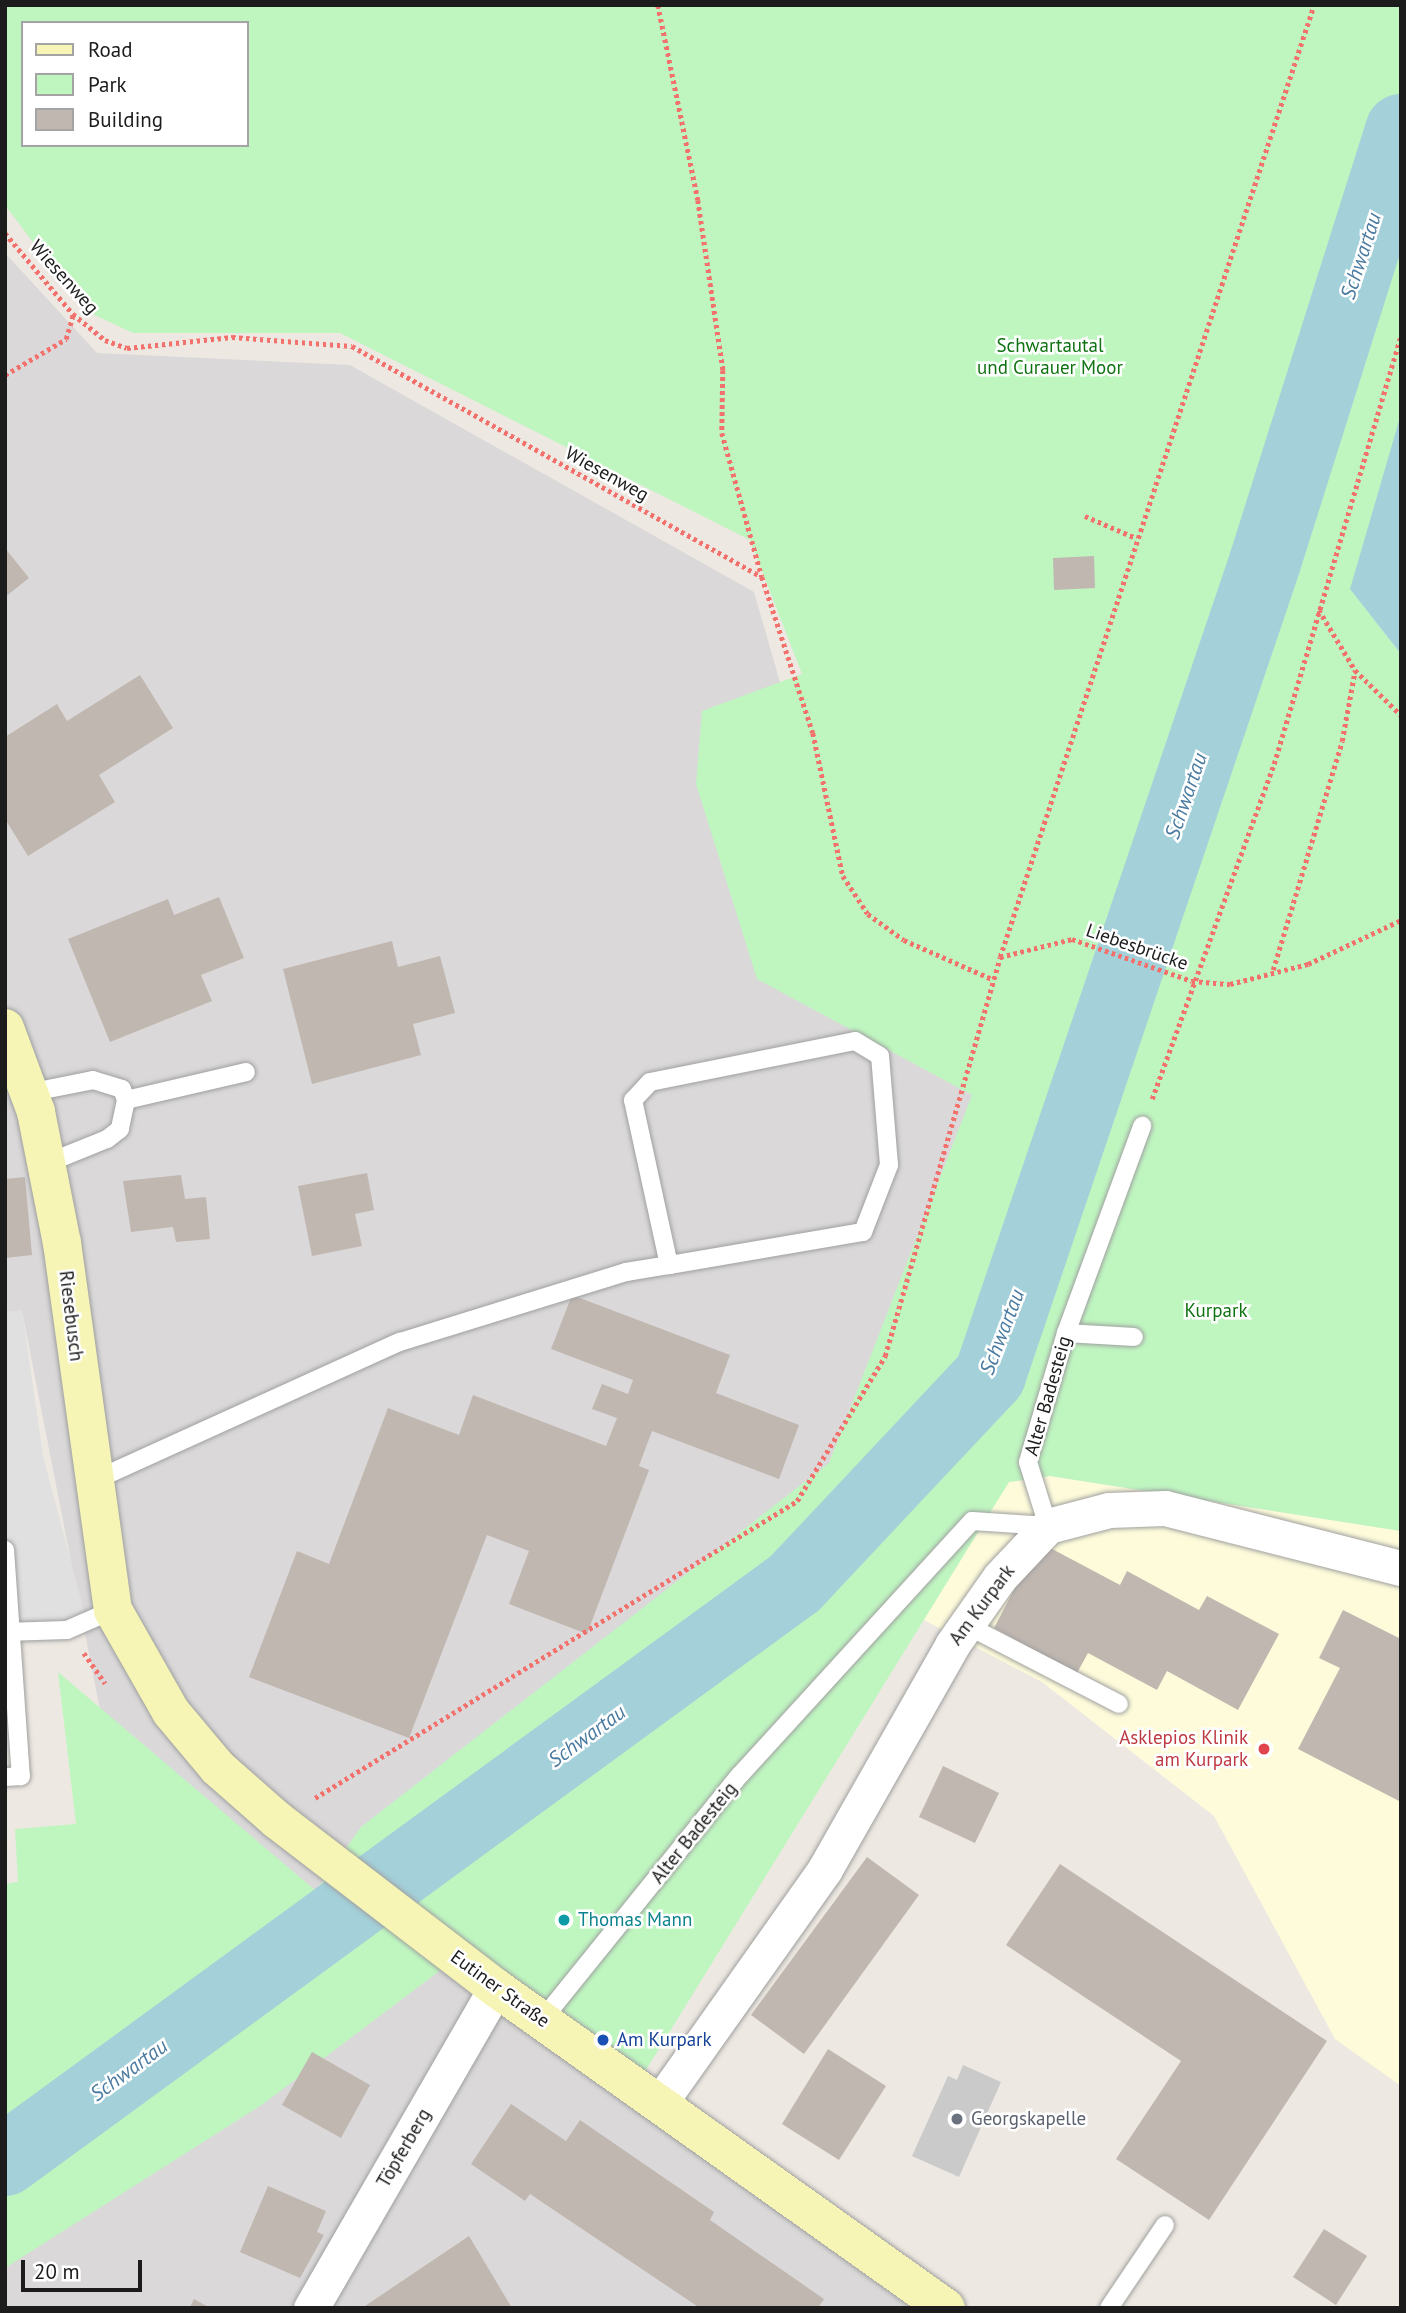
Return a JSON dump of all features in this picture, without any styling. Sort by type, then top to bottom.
[{"type":"main road","name":"Riesebusch","points":[[5,1028],[28,1093],[45,1164],[113,1610]]},
{"type":"main road","name":"Eutiner Straße","points":[[113,1610],[171,1712],[218,1768],[277,1820],[496,1988],[661,2101],[946,2308]]},
{"type":"street","points":[[1048,1526],[1109,1510],[1165,1508],[1401,1568]]},
{"type":"street","name":"Am Kurpark","points":[[661,2101],[825,1869],[966,1625],[1048,1526]]},
{"type":"street","name":"Töpferberg","points":[[312,2308],[496,1988]]},
{"type":"lane","points":[[93,1481],[400,1342],[626,1272],[669,1265],[863,1232],[889,1166],[880,1056],[855,1041],[650,1082],[633,1100],[669,1265]]},
{"type":"lane","points":[[126,1100],[246,1072]]},
{"type":"lane","points":[[28,1093],[93,1080],[122,1089],[126,1100],[120,1129],[107,1139],[45,1164]]},
{"type":"lane","name":"Alter Badesteig","points":[[542,2020],[740,1775],[972,1521],[1048,1526],[1028,1462],[1066,1333],[1142,1126]]},
{"type":"lane","points":[[1066,1333],[1134,1337]]},
{"type":"lane","points":[[5,1550],[21,1776],[5,1777]]},
{"type":"lane","points":[[9,1632],[67,1630],[113,1610]]},
{"type":"lane","points":[[966,1625],[1119,1704]]},
{"type":"lane","points":[[1109,2308],[1165,2225]]},
{"type":"path","points":[[658,5],[702,226],[723,370],[722,433],[762,577],[813,733],[843,876],[868,914],[904,940],[992,979]]},
{"type":"path","points":[[277,1820],[547,1661],[797,1501],[885,1356],[992,979],[1314,5]]},
{"type":"path","name":"Wiesenweg","points":[[5,233],[73,314],[127,348],[232,337],[352,346],[762,577]]},
{"type":"path","points":[[5,374],[66,339],[73,314]]},
{"type":"path","points":[[1142,1126],[1192,981],[1274,764],[1401,334]]},
{"type":"path","points":[[1085,516],[1136,538]]},
{"type":"path","points":[[1319,610],[1355,670],[1401,715]]},
{"type":"path","points":[[1273,970],[1342,741],[1355,670]]},
{"type":"path","points":[[1192,981],[1230,984],[1273,970],[1308,964],[1401,920]]},
{"type":"path","name":"Liebesbrücke","points":[[1000,957],[1072,939],[1192,981]]},
{"type":"shaded area","points":[[5,253],[97,353],[350,365],[754,592],[852,932],[1115,1032],[633,2091],[911,2308],[5,2308],[5,2230],[306,1897],[111,1766],[22,1311],[5,1312]]},
{"type":"shaded area","points":[[22,1310],[43,1456],[89,1630],[5,1631],[5,1312]]},
{"type":"shaded area","name":"Asklepios Klinik am Kurpark","points":[[1050,1476],[1401,1531],[1401,2086],[1335,2039],[1214,1816],[1042,1682],[920,1618],[1009,1482]]},
{"type":"shaded area","name":"Georgskapelle","points":[[963,2065],[1001,2082],[959,2177],[912,2156],[948,2076],[957,2080]]},
{"type":"green space","name":"Schwartautal und Curauer Moor","points":[[5,5],[1401,5],[1401,461],[1354,594],[1401,654],[1401,1531],[1050,1476],[1009,1482],[633,2091],[450,1963],[263,2104],[5,2268],[5,1884],[18,1882],[15,1829],[76,1824],[58,1672],[316,1891],[361,1827],[829,1463],[972,1095],[757,979],[696,784],[702,711],[802,674],[750,540],[340,333],[133,333],[84,310],[5,205]]},
{"type":"water","points":[[1401,414],[1401,654],[1350,589]]},
{"type":"building","points":[[5,548],[29,578],[5,597]]},
{"type":"building","points":[[1094,556],[1095,588],[1054,590],[1053,558]]},
{"type":"building","points":[[140,675],[173,728],[99,775],[115,802],[28,856],[5,819],[5,737],[57,704],[67,721]]},
{"type":"building","points":[[219,897],[244,958],[201,975],[212,1001],[110,1042],[68,939],[168,899],[174,915]]},
{"type":"building","points":[[392,941],[398,967],[440,956],[455,1013],[413,1024],[421,1055],[312,1084],[283,969]]},
{"type":"building","points":[[367,1173],[374,1210],[355,1214],[362,1246],[312,1256],[298,1186]]},
{"type":"building","points":[[181,1175],[185,1199],[206,1197],[210,1239],[176,1242],[173,1227],[131,1232],[123,1181]]},
{"type":"building","points":[[25,1177],[32,1255],[5,1258],[5,1179]]},
{"type":"building","points":[[572,1295],[730,1355],[716,1393],[799,1425],[779,1479],[652,1431],[639,1466],[649,1470],[587,1634],[509,1604],[529,1551],[487,1535],[409,1738],[249,1677],[297,1551],[329,1564],[388,1408],[459,1435],[473,1395],[606,1446],[617,1418],[592,1409],[602,1384],[628,1394],[633,1380],[551,1349]]},
{"type":"building","points":[[1039,1542],[1120,1585],[1127,1571],[1199,1610],[1207,1596],[1279,1634],[1238,1710],[1167,1671],[1157,1690],[1088,1653],[1077,1673],[994,1628]]},
{"type":"building","points":[[1343,1610],[1401,1639],[1401,1802],[1298,1749],[1340,1668],[1319,1658]]},
{"type":"building","points":[[943,1766],[999,1793],[975,1843],[919,1817]]},
{"type":"building","points":[[867,1857],[919,1895],[804,2054],[751,2015]]},
{"type":"building","points":[[1060,1864],[1327,2041],[1209,2220],[1116,2159],[1181,2061],[1006,1945]]},
{"type":"building","points":[[828,2049],[886,2086],[839,2160],[782,2124]]},
{"type":"building","points":[[312,2052],[370,2085],[341,2138],[282,2105]]},
{"type":"building","points":[[511,2104],[566,2141],[580,2120],[714,2212],[710,2220],[824,2299],[818,2308],[700,2308],[530,2194],[525,2201],[471,2164]]},
{"type":"building","points":[[268,2186],[326,2211],[317,2232],[324,2235],[300,2278],[240,2252]]},
{"type":"building","points":[[1324,2229],[1367,2256],[1336,2305],[1293,2277]]},
{"type":"building","points":[[469,2236],[512,2308],[362,2308]]},
{"type":"building","points":[[194,2299],[210,2308],[179,2308],[190,2307]]},
{"type":"waterway","name":"Schwartau","points":[[5,2160],[795,1583],[990,1375],[1265,562],[1401,130]]},
{"type":"place","name":"Asklepios Klinik am Kurpark","points":[[1264,1749]]},
{"type":"place","name":"Thomas Mann","points":[[564,1920]]},
{"type":"place","name":"Am Kurpark","points":[[603,2040]]},
{"type":"place","name":"Georgskapelle","points":[[957,2119]]},
{"type":"park label","name":"Kurpark","points":[[1216,1311]]}]
